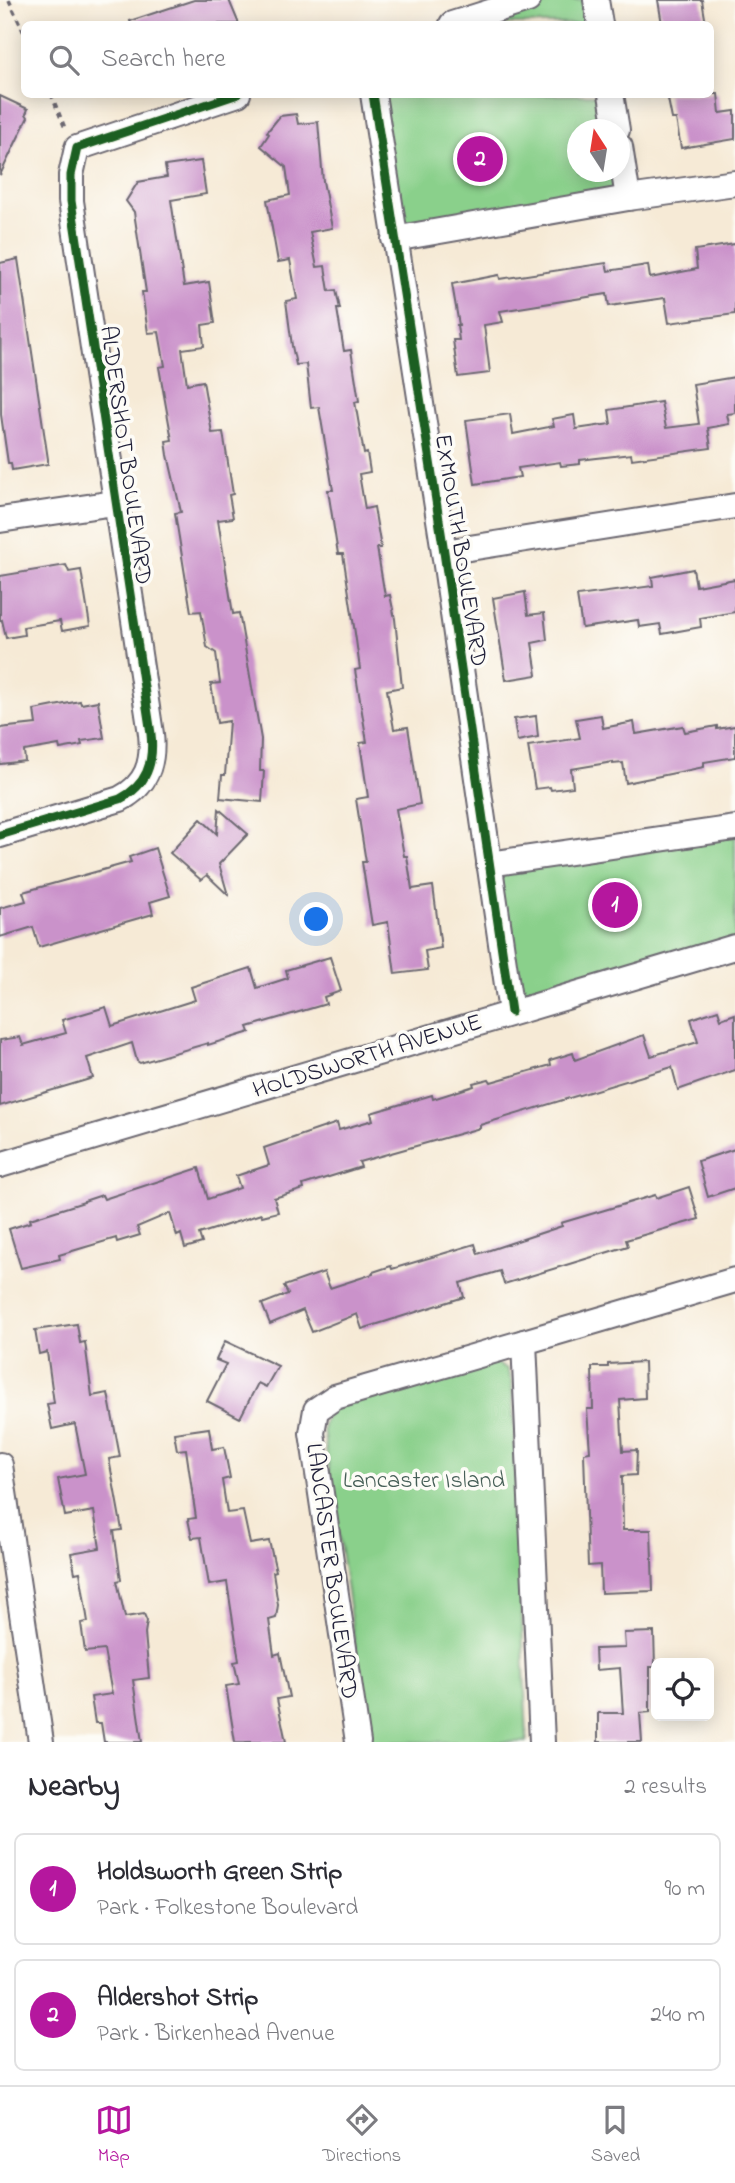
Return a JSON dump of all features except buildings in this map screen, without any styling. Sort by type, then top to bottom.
[{"type":"street","points":[[462,21],[528,0]]},
{"type":"street","points":[[596,0],[600,21]]},
{"type":"street","points":[[77,148],[226,98]]},
{"type":"street","name":"EXMOUTH BOULEVARD","points":[[374,98],[444,552],[511,1012]]},
{"type":"street","points":[[612,98],[615,119]]},
{"type":"street","name":"ALDERSHOT BOULEVARD","points":[[0,835],[120,799],[137,788],[148,773],[152,749],[71,201],[71,175],[77,148]]},
{"type":"street","points":[[625,182],[628,198]]},
{"type":"street","points":[[394,239],[628,198],[735,183]]},
{"type":"street","points":[[0,520],[114,503]]},
{"type":"street","points":[[444,552],[735,506]]},
{"type":"street","points":[[489,864],[735,828]]},
{"type":"street","name":"HOLDSWORTH AVENUE","points":[[0,1165],[735,947]]},
{"type":"street","name":"LANCASTER BOULEVARD","points":[[358,1742],[312,1433],[316,1410],[335,1397],[735,1280]]},
{"type":"street","points":[[524,1342],[542,1742]]},
{"type":"street","points":[[0,1465],[41,1742]]},
{"type":"path","points":[[9,0],[21,26]]},
{"type":"path","points":[[53,98],[67,133],[77,148]]},
{"type":"green space","points":[[528,0],[596,0],[600,21],[462,21]]},
{"type":"green space","points":[[373,98],[612,98],[615,119],[567,119],[567,182],[623,182],[628,198],[394,239]]},
{"type":"green space","points":[[735,828],[735,947],[511,1012],[489,864]]},
{"type":"green space","name":"Lancaster Island","points":[[494,1362],[507,1369],[512,1382],[527,1739],[526,1742],[369,1742],[323,1429],[327,1414],[332,1408]]},
{"type":"cycle path","points":[[0,835],[120,799],[137,787],[150,764],[151,734],[71,201],[71,175],[77,148],[226,98]]},
{"type":"cycle path","points":[[374,98],[444,552],[511,1012]]},
{"type":"place","name":"Aldershot Strip","points":[[480,159]]},
{"type":"place","name":"Holdsworth Green Strip","points":[[615,905]]}]
